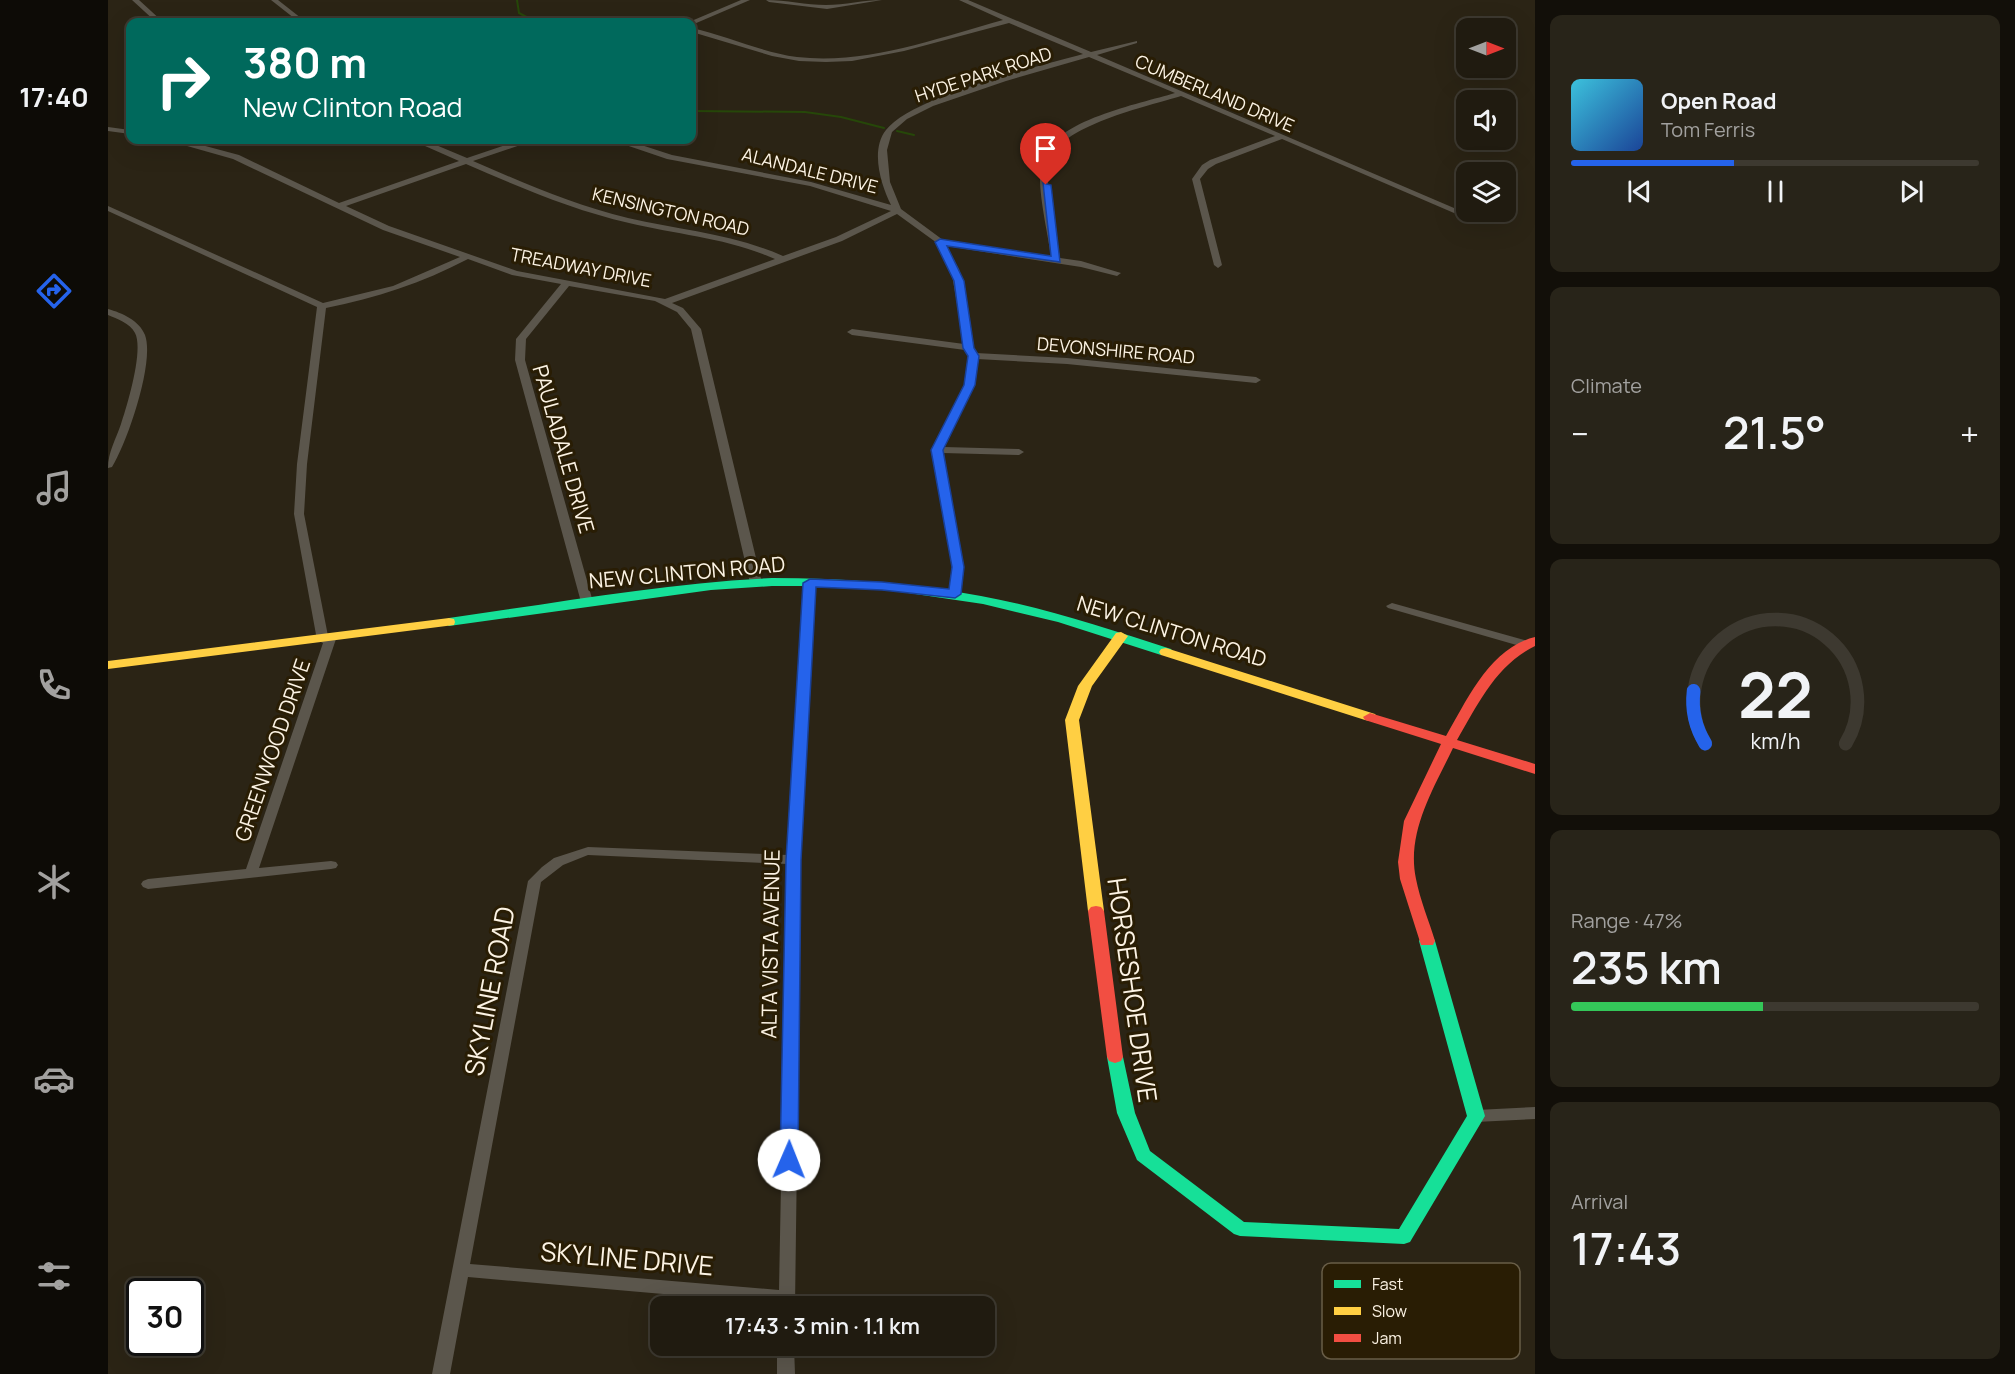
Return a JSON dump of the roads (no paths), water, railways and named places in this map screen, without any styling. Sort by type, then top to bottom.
[{"type":"street","points":[[135,0],[155,18]]},
{"type":"street","points":[[274,0],[298,18]]},
{"type":"street","points":[[696,21],[747,0]]},
{"type":"street","points":[[770,0],[814,7],[849,6],[879,0]]},
{"type":"street","name":"CUMBERLAND DRIVE","points":[[962,0],[1456,211]]},
{"type":"street","points":[[696,31],[786,57],[848,60],[887,53],[1007,21]]},
{"type":"street","name":"HYDE PARK ROAD","points":[[897,210],[886,183],[883,153],[887,133],[903,118],[947,97],[1136,42]]},
{"type":"street","points":[[1056,260],[1044,169],[1049,153],[1059,142],[1083,127],[1180,94]]},
{"type":"street","points":[[108,129],[126,131]]},
{"type":"street","points":[[1218,265],[1196,179],[1205,167],[1213,162],[1281,137]]},
{"type":"street","name":"TREADWAY DRIVE","points":[[190,144],[236,157],[386,228],[466,257],[515,273],[566,284],[624,291],[666,302],[685,315],[696,329],[756,583]]},
{"type":"street","name":"KENSINGTON ROAD","points":[[428,144],[564,203],[638,224],[748,244],[782,259]]},
{"type":"street","points":[[340,205],[514,144]]},
{"type":"street","name":"ALANDALE DRIVE","points":[[632,144],[670,157],[811,184],[897,210],[940,242],[959,281],[971,352],[970,385],[937,450]]},
{"type":"street","points":[[108,208],[322,306],[416,283],[466,257]]},
{"type":"street","points":[[666,302],[874,224],[897,210]]},
{"type":"street","points":[[940,242],[1056,260],[1117,273]]},
{"type":"street","name":"PAULADALE DRIVE","points":[[566,284],[521,339],[520,360],[587,602]]},
{"type":"street","points":[[322,306],[302,464],[299,514],[326,640]]},
{"type":"street","points":[[108,312],[120,316],[136,327],[142,347],[135,388],[118,448],[108,465]]},
{"type":"street","name":"DEVONSHIRE ROAD","points":[[852,332],[971,352],[1256,380]]},
{"type":"street","points":[[955,594],[958,567],[937,450],[1019,452]]},
{"type":"street","name":"NEW CLINTON ROAD","points":[[108,665],[326,640],[587,602],[756,583],[882,586],[955,594],[1036,611],[1121,636],[1535,769]]},
{"type":"street","name":"ALTA VISTA AVENUE","points":[[787,1296],[794,860],[810,583]]},
{"type":"street","points":[[1392,606],[1531,643]]},
{"type":"street","name":"HORSESHOE DRIVE","points":[[1121,636],[1080,693],[1074,705],[1072,720],[1116,1068],[1126,1116],[1143,1155],[1240,1229],[1404,1238],[1476,1116]]},
{"type":"street","name":"GREENWOOD DRIVE","points":[[251,873],[326,640]]},
{"type":"street","points":[[1531,643],[1517,648],[1490,674],[1473,699],[1411,821],[1406,862],[1476,1116],[1535,1113]]},
{"type":"street","name":"SKYLINE ROAD","points":[[441,1374],[535,881],[548,866],[569,855],[588,851],[794,860]]},
{"type":"street","points":[[148,884],[332,865]]},
{"type":"street","name":"SKYLINE DRIVE","points":[[461,1270],[726,1296]]},
{"type":"street","points":[[786,1356],[786,1374]]},
{"type":"waterway","points":[[517,0],[519,13],[528,18]]},
{"type":"waterway","points":[[696,111],[805,112],[841,117],[884,128]]},
{"type":"waterway","points":[[897,131],[914,135]]}]
